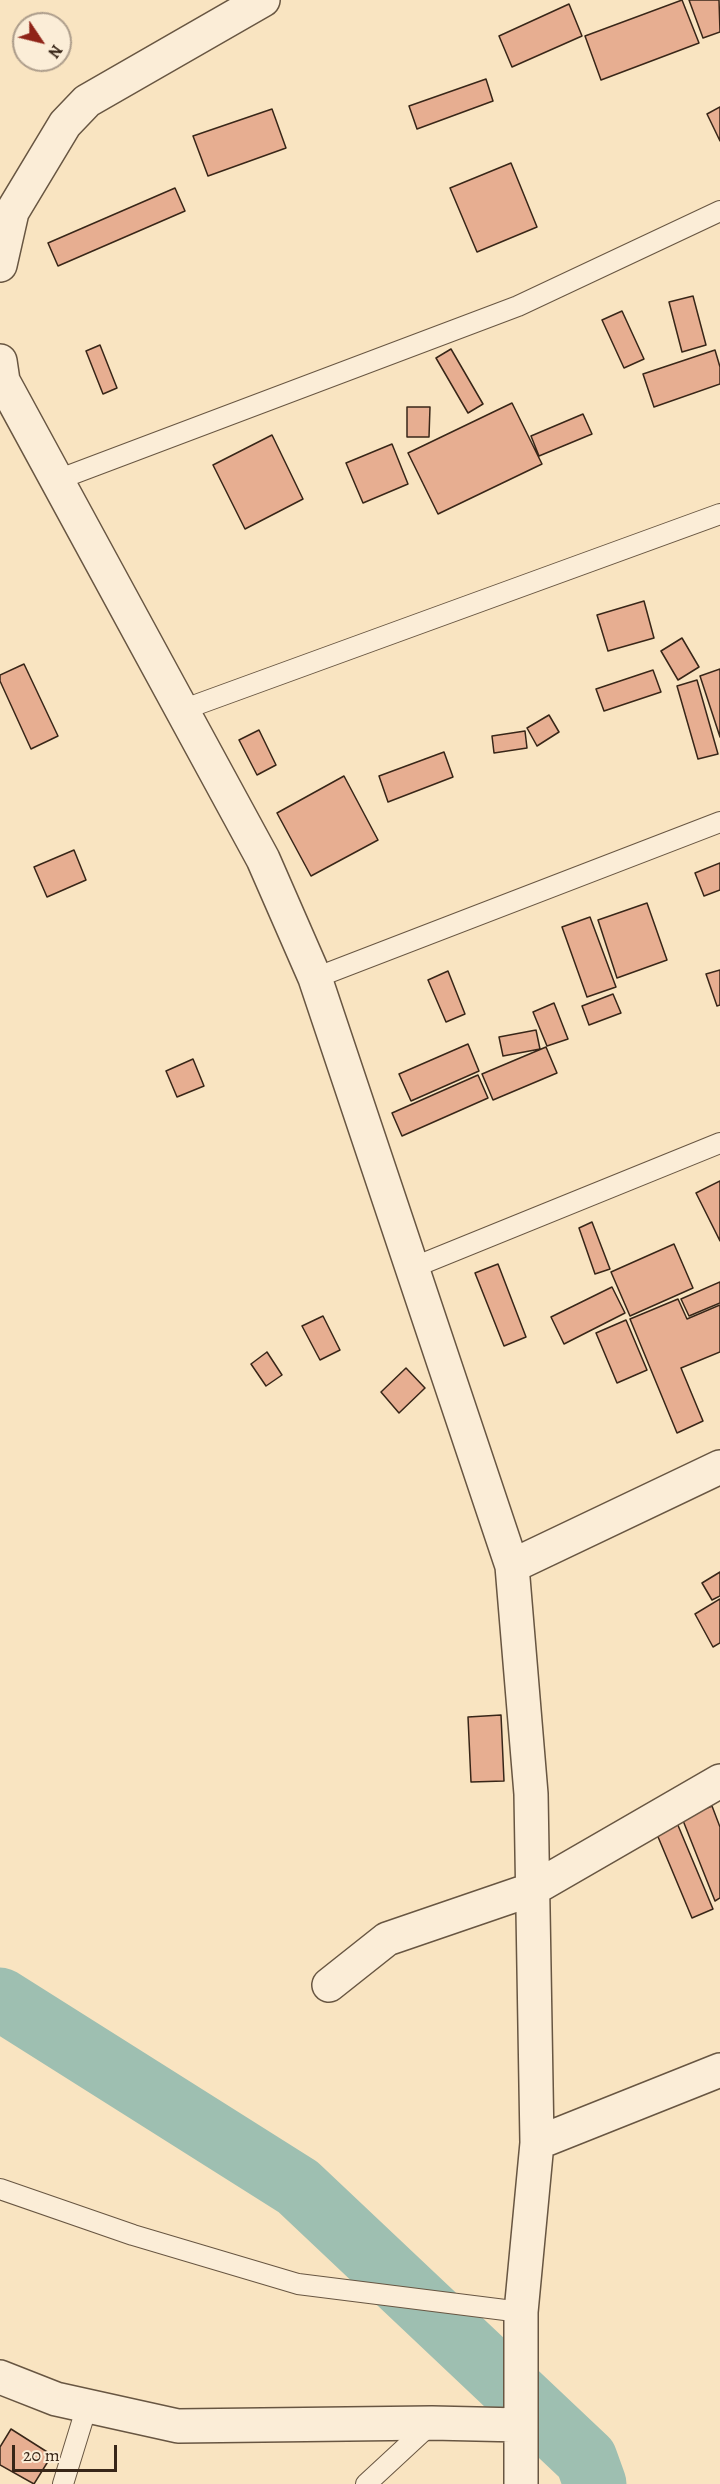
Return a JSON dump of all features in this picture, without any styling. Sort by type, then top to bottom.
[{"type":"street","points":[[0,265],[6,200],[65,124],[87,101],[255,2]]},
{"type":"street","points":[[0,361],[3,381],[263,859],[315,978],[512,1566],[531,1794],[537,2143],[521,2312],[521,2484]]},
{"type":"street","points":[[512,1566],[720,1467]]},
{"type":"street","points":[[329,1985],[387,1939],[533,1889],[720,1781]]},
{"type":"street","points":[[537,2143],[720,2070]]},
{"type":"street","points":[[0,2377],[56,2399],[178,2426],[432,2423],[521,2425]]},
{"type":"lane","points":[[57,480],[518,306],[720,211]]},
{"type":"lane","points":[[182,710],[720,513]]},
{"type":"lane","points":[[315,978],[720,822]]},
{"type":"lane","points":[[412,1268],[720,1143]]},
{"type":"lane","points":[[4,2193],[133,2235],[298,2284],[521,2312]]},
{"type":"lane","points":[[63,2484],[87,2406]]},
{"type":"lane","points":[[366,2484],[432,2423]]},
{"type":"building","points":[[682,0],[699,43],[601,80],[585,36]]},
{"type":"building","points":[[689,0],[719,0],[720,32],[703,38]]},
{"type":"building","points":[[569,4],[582,36],[512,67],[499,36]]},
{"type":"building","points":[[486,79],[493,101],[417,129],[409,106]]},
{"type":"building","points":[[720,107],[720,141],[707,114]]},
{"type":"building","points":[[272,109],[286,148],[208,176],[193,136]]},
{"type":"building","points":[[511,163],[537,227],[477,252],[450,188]]},
{"type":"building","points":[[175,188],[185,211],[58,266],[48,243]]},
{"type":"building","points":[[693,296],[706,345],[682,352],[669,302]]},
{"type":"building","points":[[622,311],[644,359],[624,368],[602,320]]},
{"type":"building","points":[[100,345],[117,388],[103,394],[86,351]]},
{"type":"building","points":[[451,349],[483,404],[468,413],[436,358]]},
{"type":"building","points":[[715,350],[720,367],[720,384],[654,407],[643,374]]},
{"type":"building","points":[[512,403],[542,464],[438,514],[408,453]]},
{"type":"building","points":[[407,407],[430,407],[429,437],[407,437]]},
{"type":"building","points":[[583,414],[592,434],[539,456],[531,436]]},
{"type":"building","points":[[272,435],[303,499],[245,529],[213,465]]},
{"type":"building","points":[[392,444],[408,484],[363,503],[346,463]]},
{"type":"building","points":[[644,601],[654,638],[608,651],[597,615]]},
{"type":"building","points":[[682,638],[699,667],[678,680],[661,651]]},
{"type":"building","points":[[24,664],[58,736],[31,749],[0,681],[0,675]]},
{"type":"building","points":[[720,669],[720,737],[700,676]]},
{"type":"building","points":[[653,670],[661,692],[604,711],[596,689]]},
{"type":"building","points":[[697,680],[718,754],[698,759],[677,686]]},
{"type":"building","points":[[549,715],[559,732],[537,746],[527,728]]},
{"type":"building","points":[[259,730],[276,765],[257,775],[239,740]]},
{"type":"building","points":[[525,731],[527,748],[494,753],[492,736]]},
{"type":"building","points":[[444,752],[453,777],[388,802],[379,776]]},
{"type":"building","points":[[344,776],[378,840],[311,876],[277,813]]},
{"type":"building","points":[[74,850],[86,880],[47,897],[34,867]]},
{"type":"building","points":[[720,863],[720,890],[704,896],[695,873]]},
{"type":"building","points":[[647,903],[667,960],[617,978],[598,920]]},
{"type":"building","points":[[590,917],[616,987],[587,997],[562,927]]},
{"type":"building","points":[[720,970],[720,1005],[717,1006],[706,974]]},
{"type":"building","points":[[448,971],[465,1014],[446,1022],[428,980]]},
{"type":"building","points":[[613,994],[621,1013],[589,1025],[582,1006]]},
{"type":"building","points":[[554,1003],[568,1039],[547,1046],[533,1012]]},
{"type":"building","points":[[536,1030],[540,1049],[503,1056],[499,1037]]},
{"type":"building","points":[[468,1044],[479,1071],[411,1101],[399,1074]]},
{"type":"building","points":[[546,1047],[557,1073],[493,1100],[482,1074]]},
{"type":"building","points":[[193,1059],[204,1086],[177,1097],[166,1071]]},
{"type":"building","points":[[478,1075],[488,1098],[402,1136],[392,1113]]},
{"type":"building","points":[[720,1181],[720,1241],[696,1193]]},
{"type":"building","points":[[592,1222],[610,1269],[595,1274],[579,1228]]},
{"type":"building","points":[[674,1244],[693,1288],[630,1316],[611,1272]]},
{"type":"building","points":[[498,1264],[526,1337],[504,1346],[475,1273]]},
{"type":"building","points":[[720,1282],[720,1303],[689,1316],[681,1299]]},
{"type":"building","points":[[612,1287],[625,1313],[564,1344],[551,1317]]},
{"type":"building","points":[[678,1299],[687,1319],[720,1305],[720,1352],[681,1368],[703,1421],[677,1433],[630,1319]]},
{"type":"building","points":[[323,1316],[340,1350],[320,1360],[302,1326]]},
{"type":"building","points":[[626,1320],[647,1370],[617,1383],[596,1333]]},
{"type":"building","points":[[267,1352],[282,1375],[266,1386],[251,1364]]},
{"type":"building","points":[[406,1368],[425,1388],[399,1413],[381,1392]]},
{"type":"building","points":[[720,1572],[720,1596],[712,1600],[702,1583]]},
{"type":"building","points":[[720,1599],[720,1643],[713,1647],[695,1614]]},
{"type":"building","points":[[501,1715],[504,1781],[471,1782],[468,1717]]},
{"type":"building","points":[[712,1806],[720,1827],[720,1898],[715,1901],[682,1818]]},
{"type":"building","points":[[677,1823],[713,1909],[692,1918],[656,1832]]},
{"type":"building","points":[[11,2429],[52,2455],[34,2484],[0,2465],[0,2447]]},
{"type":"waterway","points":[[0,1999],[298,2187],[586,2459],[595,2484]]}]
